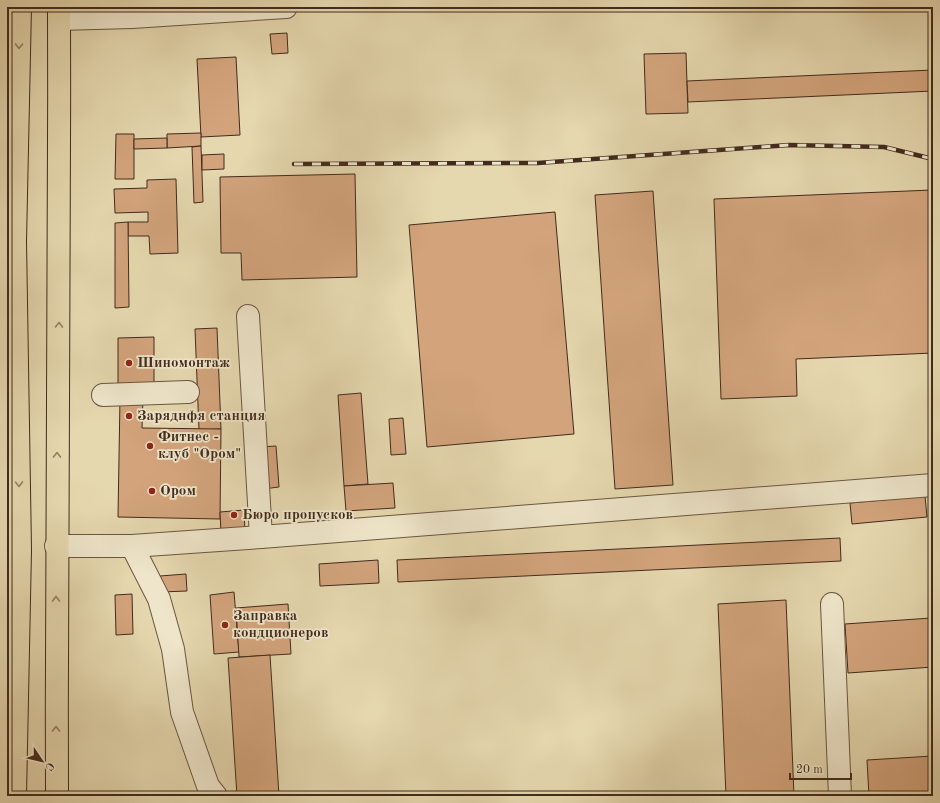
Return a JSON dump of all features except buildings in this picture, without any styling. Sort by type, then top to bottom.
[{"type":"main road","points":[[15,796],[20,550],[12,334],[11,240],[20,7]]},
{"type":"main road","points":[[56,796],[56,546],[60,251],[59,13]]},
{"type":"lane","points":[[59,13],[132,17],[286,7]]},
{"type":"lane","points":[[248,316],[261,537]]},
{"type":"lane","points":[[103,395],[188,392]]},
{"type":"lane","points":[[56,546],[132,546],[933,486]]},
{"type":"lane","points":[[132,546],[159,600],[173,650],[182,712],[208,786],[216,796]]},
{"type":"lane","points":[[832,604],[840,796]]},
{"type":"railway","points":[[294,164],[538,163],[789,145],[884,147],[933,159]]},
{"type":"place","name":"Шиномонтаж","points":[[129,363]]},
{"type":"place","name":"Заряднфя станция","points":[[129,416]]},
{"type":"place","name":"Фитнес - клуб \"Ором\"","points":[[150,446]]},
{"type":"place","name":"Ором","points":[[152,491]]},
{"type":"place","name":"Бюро пропусков","points":[[234,515]]},
{"type":"place","name":"Заправка кондционеров","points":[[225,625]]}]
